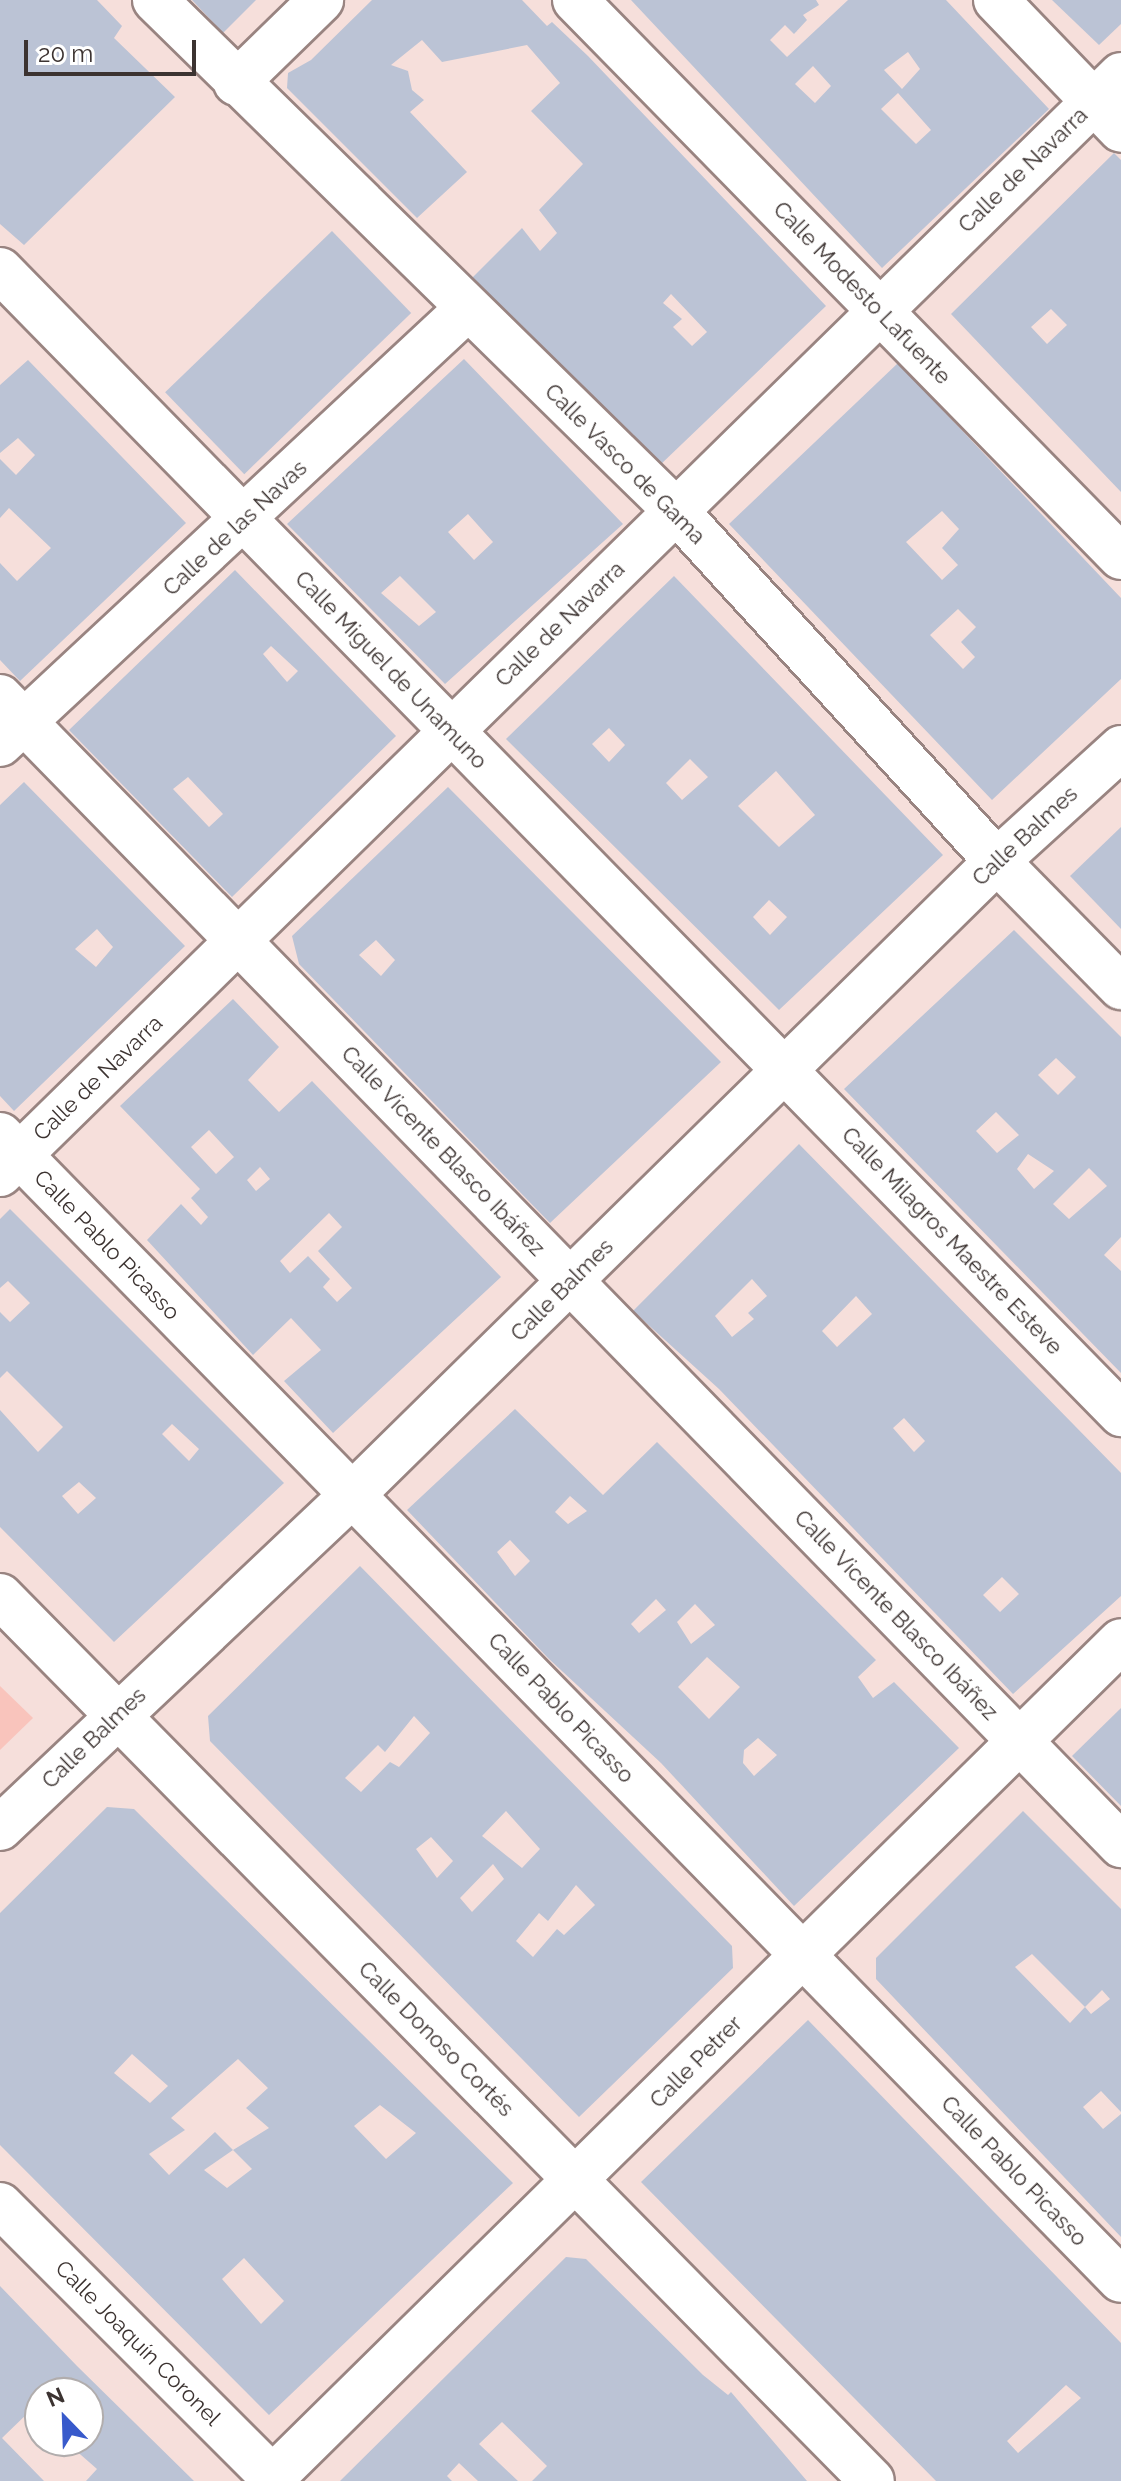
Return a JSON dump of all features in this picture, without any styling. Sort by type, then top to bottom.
[{"type":"street","name":"Calle Vasco de Gama","points":[[155,0],[236,83],[676,511],[997,861],[1121,987]]},
{"type":"street","points":[[236,83],[321,0]]},
{"type":"street","points":[[996,0],[1112,102]]},
{"type":"street","name":"Calle Modesto Lafuente","points":[[589,14],[1121,557]]},
{"type":"street","name":"Calle de Navarra","points":[[6,1155],[238,941],[880,311],[1112,102]]},
{"type":"street","name":"Calle Miguel de Unamuno","points":[[9,296],[245,519],[784,1068]]},
{"type":"street","name":"Calle de las Navas","points":[[8,721],[245,519],[467,309]]},
{"type":"street","name":"Calle Vicente Blasco Ibáñez","points":[[8,721],[238,941],[1121,1845]]},
{"type":"street","name":"Calle Balmes","points":[[0,1828],[352,1495],[997,861],[1121,748]]},
{"type":"street","name":"Calle Milagros Maestre Esteve","points":[[784,1068],[1121,1414]]},
{"type":"street","name":"Calle Pablo Picasso","points":[[6,1155],[352,1495],[1121,2280]]},
{"type":"street","name":"Calle Donoso Cortés","points":[[0,1596],[872,2481]]},
{"type":"street","name":"Calle Petrer","points":[[273,2480],[1121,1641]]},
{"type":"street","name":"Calle Joaquín Coronel","points":[[0,2205],[273,2480]]},
{"type":"shaded area","points":[[0,1686],[33,1718],[0,1750]]},
{"type":"building","points":[[0,0],[97,0],[122,26],[114,38],[175,97],[24,245],[0,224]]},
{"type":"building","points":[[192,0],[256,0],[223,33]]},
{"type":"building","points":[[372,0],[522,0],[547,26],[552,22],[588,56],[826,306],[659,466],[471,279],[522,228],[540,251],[557,233],[539,210],[583,164],[531,111],[560,83],[527,45],[442,62],[422,40],[391,65],[408,71],[412,90],[424,100],[410,112],[467,172],[417,218],[287,88],[288,73],[311,60]],"holes":[[[671,294],[707,332],[692,346],[673,327],[682,319],[663,303]]]},
{"type":"building","points":[[631,0],[816,0],[819,5],[803,15],[807,20],[794,34],[785,25],[770,40],[787,57],[848,0],[946,0],[1049,109],[882,268]],"holes":[[[908,52],[920,69],[902,89],[884,70]],[[813,66],[831,86],[815,103],[795,84]],[[898,93],[931,130],[916,144],[881,109]]]},
{"type":"building","points":[[1052,0],[1121,0],[1121,24],[1099,45]]},
{"type":"building","points":[[1114,153],[1121,160],[1121,492],[951,314]],"holes":[[[1051,309],[1067,325],[1047,344],[1031,327]]]},
{"type":"building","points":[[332,231],[411,313],[244,474],[165,392]]},
{"type":"building","points":[[464,359],[623,524],[445,684],[287,524]],"holes":[[[468,514],[493,542],[474,560],[448,532]],[[400,576],[436,612],[419,626],[381,593]]]},
{"type":"building","points":[[28,360],[186,523],[20,681],[0,660],[0,563],[17,581],[51,548],[9,508],[0,518],[0,459],[16,475],[35,455],[18,438],[0,453],[0,385]]},
{"type":"building","points":[[898,363],[1121,598],[1121,679],[992,800],[729,524]],"holes":[[[942,511],[959,529],[942,548],[958,565],[942,580],[906,542]],[[958,609],[976,627],[961,642],[975,657],[963,669],[930,635]]]},
{"type":"building","points":[[235,570],[396,736],[232,897],[69,730]],"holes":[[[271,646],[298,671],[287,682],[263,654]],[[188,777],[223,814],[209,827],[173,789]]]},
{"type":"building","points":[[674,576],[943,855],[779,1010],[506,739]],"holes":[[[609,728],[625,745],[609,762],[592,744]],[[690,759],[708,777],[682,800],[666,783]],[[776,771],[815,815],[779,847],[738,806]],[[769,900],[787,917],[770,935],[753,917]]]},
{"type":"building","points":[[24,782],[185,946],[14,1111],[0,1096],[0,805]],"holes":[[[97,929],[113,947],[96,967],[75,949]]]},
{"type":"building","points":[[448,787],[721,1062],[550,1223],[299,964],[292,936]],"holes":[[[376,940],[395,960],[381,976],[359,955]]]},
{"type":"building","points":[[1121,827],[1121,929],[1070,876]]},
{"type":"building","points":[[1014,930],[1121,1037],[1121,1237],[1104,1255],[1121,1271],[1121,1373],[844,1089]],"holes":[[[1056,1058],[1076,1077],[1058,1095],[1038,1075]],[[996,1112],[1019,1135],[997,1153],[976,1131]],[[1028,1154],[1054,1171],[1034,1189],[1017,1169]],[[1089,1168],[1107,1186],[1069,1219],[1053,1204]]]},
{"type":"building","points":[[233,999],[279,1047],[248,1080],[279,1112],[312,1081],[501,1277],[333,1433],[284,1381],[321,1350],[291,1318],[253,1355],[147,1240],[181,1204],[201,1225],[208,1217],[191,1198],[200,1189],[120,1106]],"holes":[[[209,1130],[234,1157],[216,1174],[191,1147]],[[260,1167],[270,1179],[256,1191],[247,1180]],[[329,1213],[342,1227],[318,1251],[352,1288],[337,1302],[323,1287],[330,1279],[308,1256],[290,1273],[280,1261]]]},
{"type":"building","points":[[799,1144],[1121,1473],[1121,1596],[1013,1694],[719,1389],[633,1311]],"holes":[[[752,1279],[767,1296],[748,1313],[754,1319],[732,1337],[715,1316]],[[856,1296],[872,1314],[837,1347],[822,1331]],[[904,1418],[925,1441],[914,1452],[893,1428]],[[1002,1577],[1019,1594],[1000,1612],[983,1595]]]},
{"type":"building","points":[[10,1209],[284,1483],[114,1642],[0,1527],[0,1410],[38,1452],[63,1427],[7,1371],[0,1378],[0,1312],[10,1322],[30,1303],[8,1281],[0,1288],[0,1219]],"holes":[[[172,1424],[199,1449],[189,1461],[162,1434]],[[79,1482],[96,1498],[78,1514],[62,1496]]]},
{"type":"building","points":[[515,1409],[603,1495],[657,1442],[876,1660],[858,1677],[873,1698],[894,1682],[959,1748],[794,1906],[661,1763],[549,1659],[407,1510]],"holes":[[[570,1496],[587,1511],[568,1524],[555,1512]],[[510,1540],[530,1561],[515,1576],[497,1552]],[[656,1599],[666,1610],[639,1633],[631,1624]],[[695,1604],[715,1625],[691,1644],[677,1622]],[[707,1657],[740,1687],[709,1719],[678,1687]],[[758,1738],[777,1755],[754,1776],[743,1763],[744,1750]]]},
{"type":"building","points":[[360,1566],[732,1946],[733,1968],[579,2117],[210,1741],[208,1716]],"holes":[[[414,1716],[430,1733],[399,1767],[390,1762],[361,1792],[345,1778],[378,1745],[385,1752]],[[506,1811],[540,1849],[522,1868],[482,1836]],[[431,1837],[453,1861],[437,1878],[416,1849]],[[493,1864],[504,1879],[472,1912],[460,1898]],[[576,1885],[595,1905],[564,1935],[557,1929],[533,1957],[516,1941],[539,1913],[548,1921]]]},
{"type":"building","points":[[1121,1708],[1121,1806],[1072,1756]]},
{"type":"building","points":[[107,1807],[134,1809],[513,2183],[269,2415],[0,2145],[0,1913]],"holes":[[[132,2054],[168,2086],[150,2103],[114,2073]],[[238,2059],[268,2088],[246,2108],[269,2128],[233,2150],[215,2132],[169,2175],[149,2154],[185,2130],[171,2118]],[[380,2105],[416,2133],[386,2159],[354,2126]],[[233,2150],[252,2169],[227,2188],[204,2170]],[[244,2258],[284,2301],[261,2324],[222,2279]]]},
{"type":"building","points":[[1023,1811],[1121,1909],[1121,2112],[1101,2091],[1083,2107],[1103,2129],[1121,2114],[1121,2237],[876,1979],[876,1958]],"holes":[[[1032,1954],[1085,2007],[1070,2023],[1015,1967]],[[1102,1990],[1110,1999],[1091,2014],[1085,2007]]]},
{"type":"building","points":[[808,2020],[1121,2343],[1121,2481],[936,2481],[641,2182]],"holes":[[[1066,2385],[1081,2398],[1018,2453],[1007,2441]]]},
{"type":"building","points":[[566,2257],[586,2259],[703,2375],[728,2395],[731,2392],[807,2481],[532,2481],[547,2466],[502,2422],[479,2444],[518,2481],[478,2481],[459,2463],[447,2476],[452,2481],[340,2481]]},
{"type":"building","points":[[0,2286],[88,2377],[24,2377],[24,2417],[2,2438],[44,2481],[0,2481]]},
{"type":"building","points":[[104,2393],[194,2481],[86,2481],[97,2469],[83,2457],[104,2457]]}]
